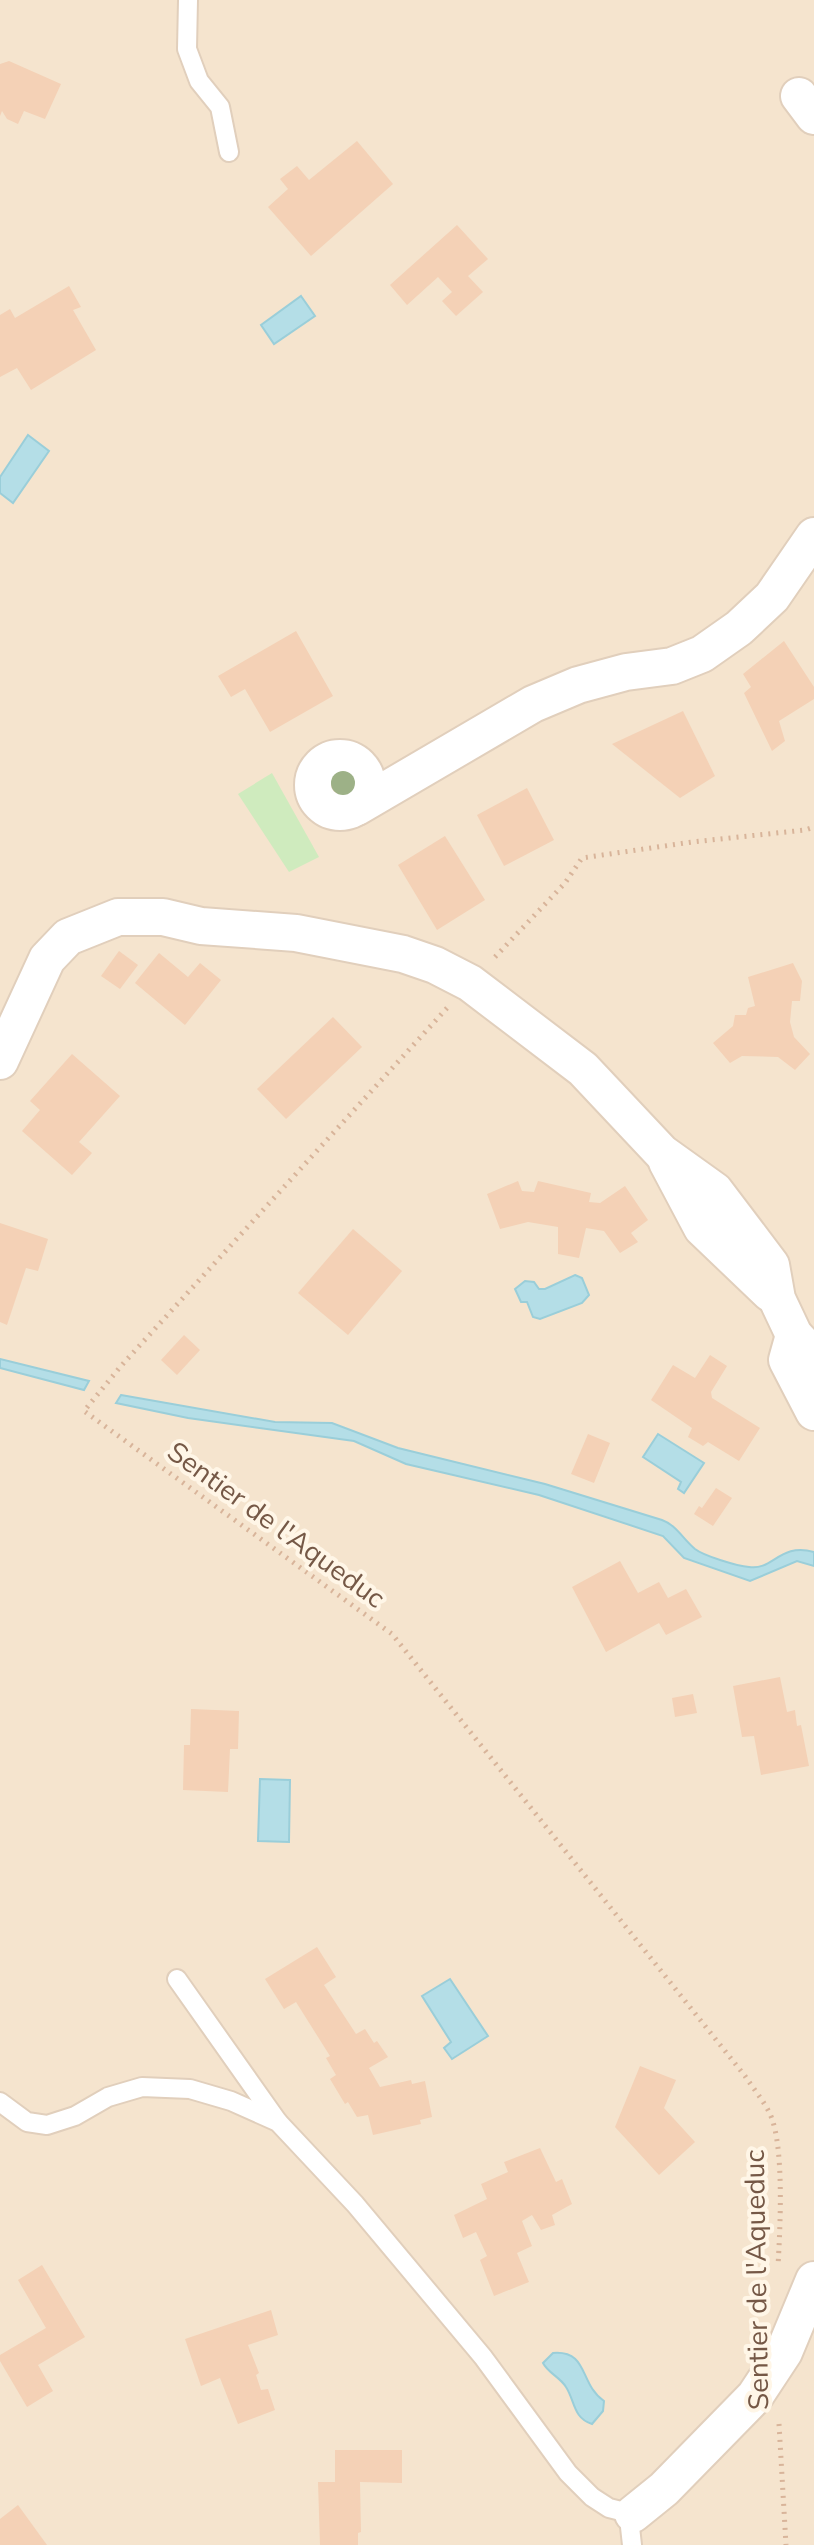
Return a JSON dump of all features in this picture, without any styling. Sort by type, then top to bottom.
[{"type":"street","points":[[405,780],[363,771],[354,762],[334,759],[322,764],[313,781],[317,800],[326,809],[339,813],[357,807],[405,780],[533,704],[578,685],[626,672],[672,666],[702,654],[719,645],[772,597],[814,536]]},
{"type":"street","points":[[357,807],[367,790],[363,771]]},
{"type":"street","points":[[0,1061],[47,959],[68,937],[118,917],[163,917],[201,926],[312,936],[403,954],[443,968],[470,983],[583,1069],[662,1153],[702,1228],[777,1299],[804,1346],[787,1360],[814,1412]]},
{"type":"street","points":[[632,2529],[664,2489],[755,2396],[784,2352],[814,2280]]},
{"type":"lane","points":[[188,0],[187,49],[199,81],[220,107],[229,152]]},
{"type":"lane","points":[[177,1979],[278,2122],[355,2204],[465,2334],[568,2473],[632,2529]]},
{"type":"lane","points":[[0,2102],[27,2122],[47,2125],[75,2116],[108,2097],[142,2087],[190,2089],[231,2101],[278,2122]]},
{"type":"path","name":"Sentier de l'Aqueduc","points":[[778,2277],[780,2202],[777,2139],[771,2114],[745,2076],[402,1646],[392,1634],[84,1411],[121,1366],[565,883],[582,858],[814,827]]},
{"type":"path","name":"Sentier de l'Aqueduc","points":[[775,2366],[786,2545]]},
{"type":"shaded area","points":[[0,0],[814,0],[814,2545],[0,2545]]},
{"type":"green space","points":[[272,773],[319,857],[289,872],[238,794]]},
{"type":"water","points":[[301,296],[315,316],[274,344],[261,325]]},
{"type":"water","points":[[28,435],[49,451],[13,503],[0,493],[0,477]]},
{"type":"water","points":[[575,1275],[582,1278],[589,1295],[582,1303],[540,1319],[533,1317],[527,1302],[521,1302],[515,1289],[525,1281],[534,1282],[539,1289],[545,1289]]},
{"type":"water","points":[[0,1359],[89,1381],[84,1390],[0,1368]]},
{"type":"water","points":[[121,1395],[275,1422],[332,1423],[398,1448],[545,1484],[662,1520],[695,1549],[729,1563],[757,1567],[785,1553],[802,1550],[814,1552],[814,1566],[797,1561],[750,1581],[684,1558],[663,1536],[539,1495],[406,1464],[354,1441],[188,1418],[116,1403]]},
{"type":"water","points":[[658,1434],[704,1463],[684,1493],[678,1489],[681,1482],[643,1457]]},
{"type":"water","points":[[260,1779],[290,1780],[289,1842],[258,1841]]},
{"type":"water","points":[[450,1979],[488,2036],[452,2059],[444,2048],[451,2042],[422,1996]]},
{"type":"water","points":[[553,2353],[573,2357],[596,2394],[604,2401],[603,2411],[592,2424],[581,2418],[566,2387],[543,2363]]},
{"type":"building","points":[[9,61],[61,84],[45,119],[24,111],[18,124],[7,119],[2,111],[0,116],[0,64]]},
{"type":"building","points":[[357,141],[393,184],[311,256],[268,207],[288,189],[280,179],[297,166],[309,180]]},
{"type":"building","points":[[457,225],[488,259],[468,276],[483,292],[456,316],[442,301],[452,292],[438,277],[407,305],[390,285]]},
{"type":"building","points":[[69,286],[81,307],[73,310],[96,350],[31,390],[17,368],[0,377],[0,315],[10,309],[15,318]]},
{"type":"building","points":[[296,631],[333,696],[270,732],[245,689],[231,697],[218,676]]},
{"type":"building","points":[[784,641],[814,687],[814,699],[779,721],[785,741],[772,751],[744,693],[751,687],[743,674]]},
{"type":"building","points":[[683,711],[715,776],[680,798],[612,744]]},
{"type":"building","points":[[527,788],[554,840],[504,866],[477,815]]},
{"type":"building","points":[[445,836],[485,900],[437,930],[398,865]]},
{"type":"building","points":[[119,951],[138,965],[120,989],[101,976]]},
{"type":"building","points":[[159,953],[188,977],[200,963],[221,980],[185,1025],[135,983]]},
{"type":"building","points":[[793,963],[802,981],[800,1001],[792,1001],[790,1022],[794,1037],[810,1054],[795,1070],[778,1057],[742,1056],[730,1063],[713,1043],[733,1026],[735,1015],[746,1015],[748,1008],[755,1006],[748,977]]},
{"type":"building","points":[[333,1017],[362,1047],[286,1119],[257,1089]]},
{"type":"building","points":[[72,1054],[120,1096],[79,1142],[92,1153],[72,1175],[22,1131],[40,1110],[30,1101]]},
{"type":"building","points":[[518,1181],[522,1191],[534,1192],[538,1181],[591,1193],[589,1202],[600,1203],[625,1186],[648,1220],[631,1233],[638,1242],[620,1253],[604,1231],[586,1228],[579,1258],[558,1254],[558,1227],[528,1222],[500,1229],[487,1194]]},
{"type":"building","points":[[0,1223],[48,1239],[38,1271],[26,1268],[7,1325],[0,1322]]},
{"type":"building","points":[[353,1229],[402,1271],[348,1335],[298,1293]]},
{"type":"building","points":[[184,1335],[200,1350],[177,1375],[161,1360]]},
{"type":"building","points":[[710,1355],[727,1366],[711,1392],[712,1398],[760,1428],[739,1461],[708,1442],[703,1446],[688,1437],[692,1428],[651,1400],[673,1365],[695,1378]]},
{"type":"building","points":[[588,1434],[610,1443],[594,1483],[571,1474]]},
{"type":"building","points":[[716,1488],[732,1498],[713,1526],[694,1514]]},
{"type":"building","points":[[620,1561],[638,1593],[659,1582],[668,1598],[686,1589],[702,1617],[666,1635],[659,1623],[606,1652],[572,1587]]},
{"type":"building","points":[[780,1677],[787,1712],[795,1710],[797,1726],[801,1725],[809,1766],[761,1775],[754,1736],[742,1737],[733,1686]]},
{"type":"building","points":[[693,1694],[697,1713],[675,1717],[672,1698]]},
{"type":"building","points":[[191,1709],[239,1711],[238,1749],[230,1749],[228,1792],[183,1790],[184,1745],[190,1745]]},
{"type":"building","points":[[317,1947],[336,1977],[324,1985],[356,2034],[365,2029],[388,2057],[369,2068],[380,2087],[411,2080],[412,2084],[425,2081],[432,2117],[420,2120],[421,2124],[373,2135],[368,2115],[357,2117],[330,2079],[336,2075],[326,2058],[330,2056],[296,2002],[284,2009],[265,1979]]},
{"type":"building","points":[[640,2066],[676,2080],[664,2108],[695,2142],[659,2175],[615,2127]]},
{"type":"building","points":[[540,2148],[556,2182],[562,2179],[572,2204],[552,2215],[555,2225],[541,2230],[532,2215],[522,2221],[532,2246],[517,2253],[529,2282],[494,2296],[480,2260],[487,2256],[476,2232],[463,2238],[454,2215],[487,2199],[481,2184],[508,2172],[504,2162]]},
{"type":"building","points":[[42,2265],[85,2337],[38,2365],[53,2391],[27,2407],[0,2361],[0,2355],[46,2328],[18,2280]]},
{"type":"building","points":[[271,2310],[278,2335],[248,2345],[259,2373],[256,2375],[261,2390],[268,2389],[275,2410],[238,2424],[220,2378],[201,2386],[185,2339]]},
{"type":"building","points":[[335,2450],[402,2450],[402,2483],[360,2482],[361,2532],[358,2533],[358,2545],[320,2545],[318,2482],[335,2482]]},
{"type":"building","points":[[18,2505],[47,2545],[0,2545],[0,2519]]}]
